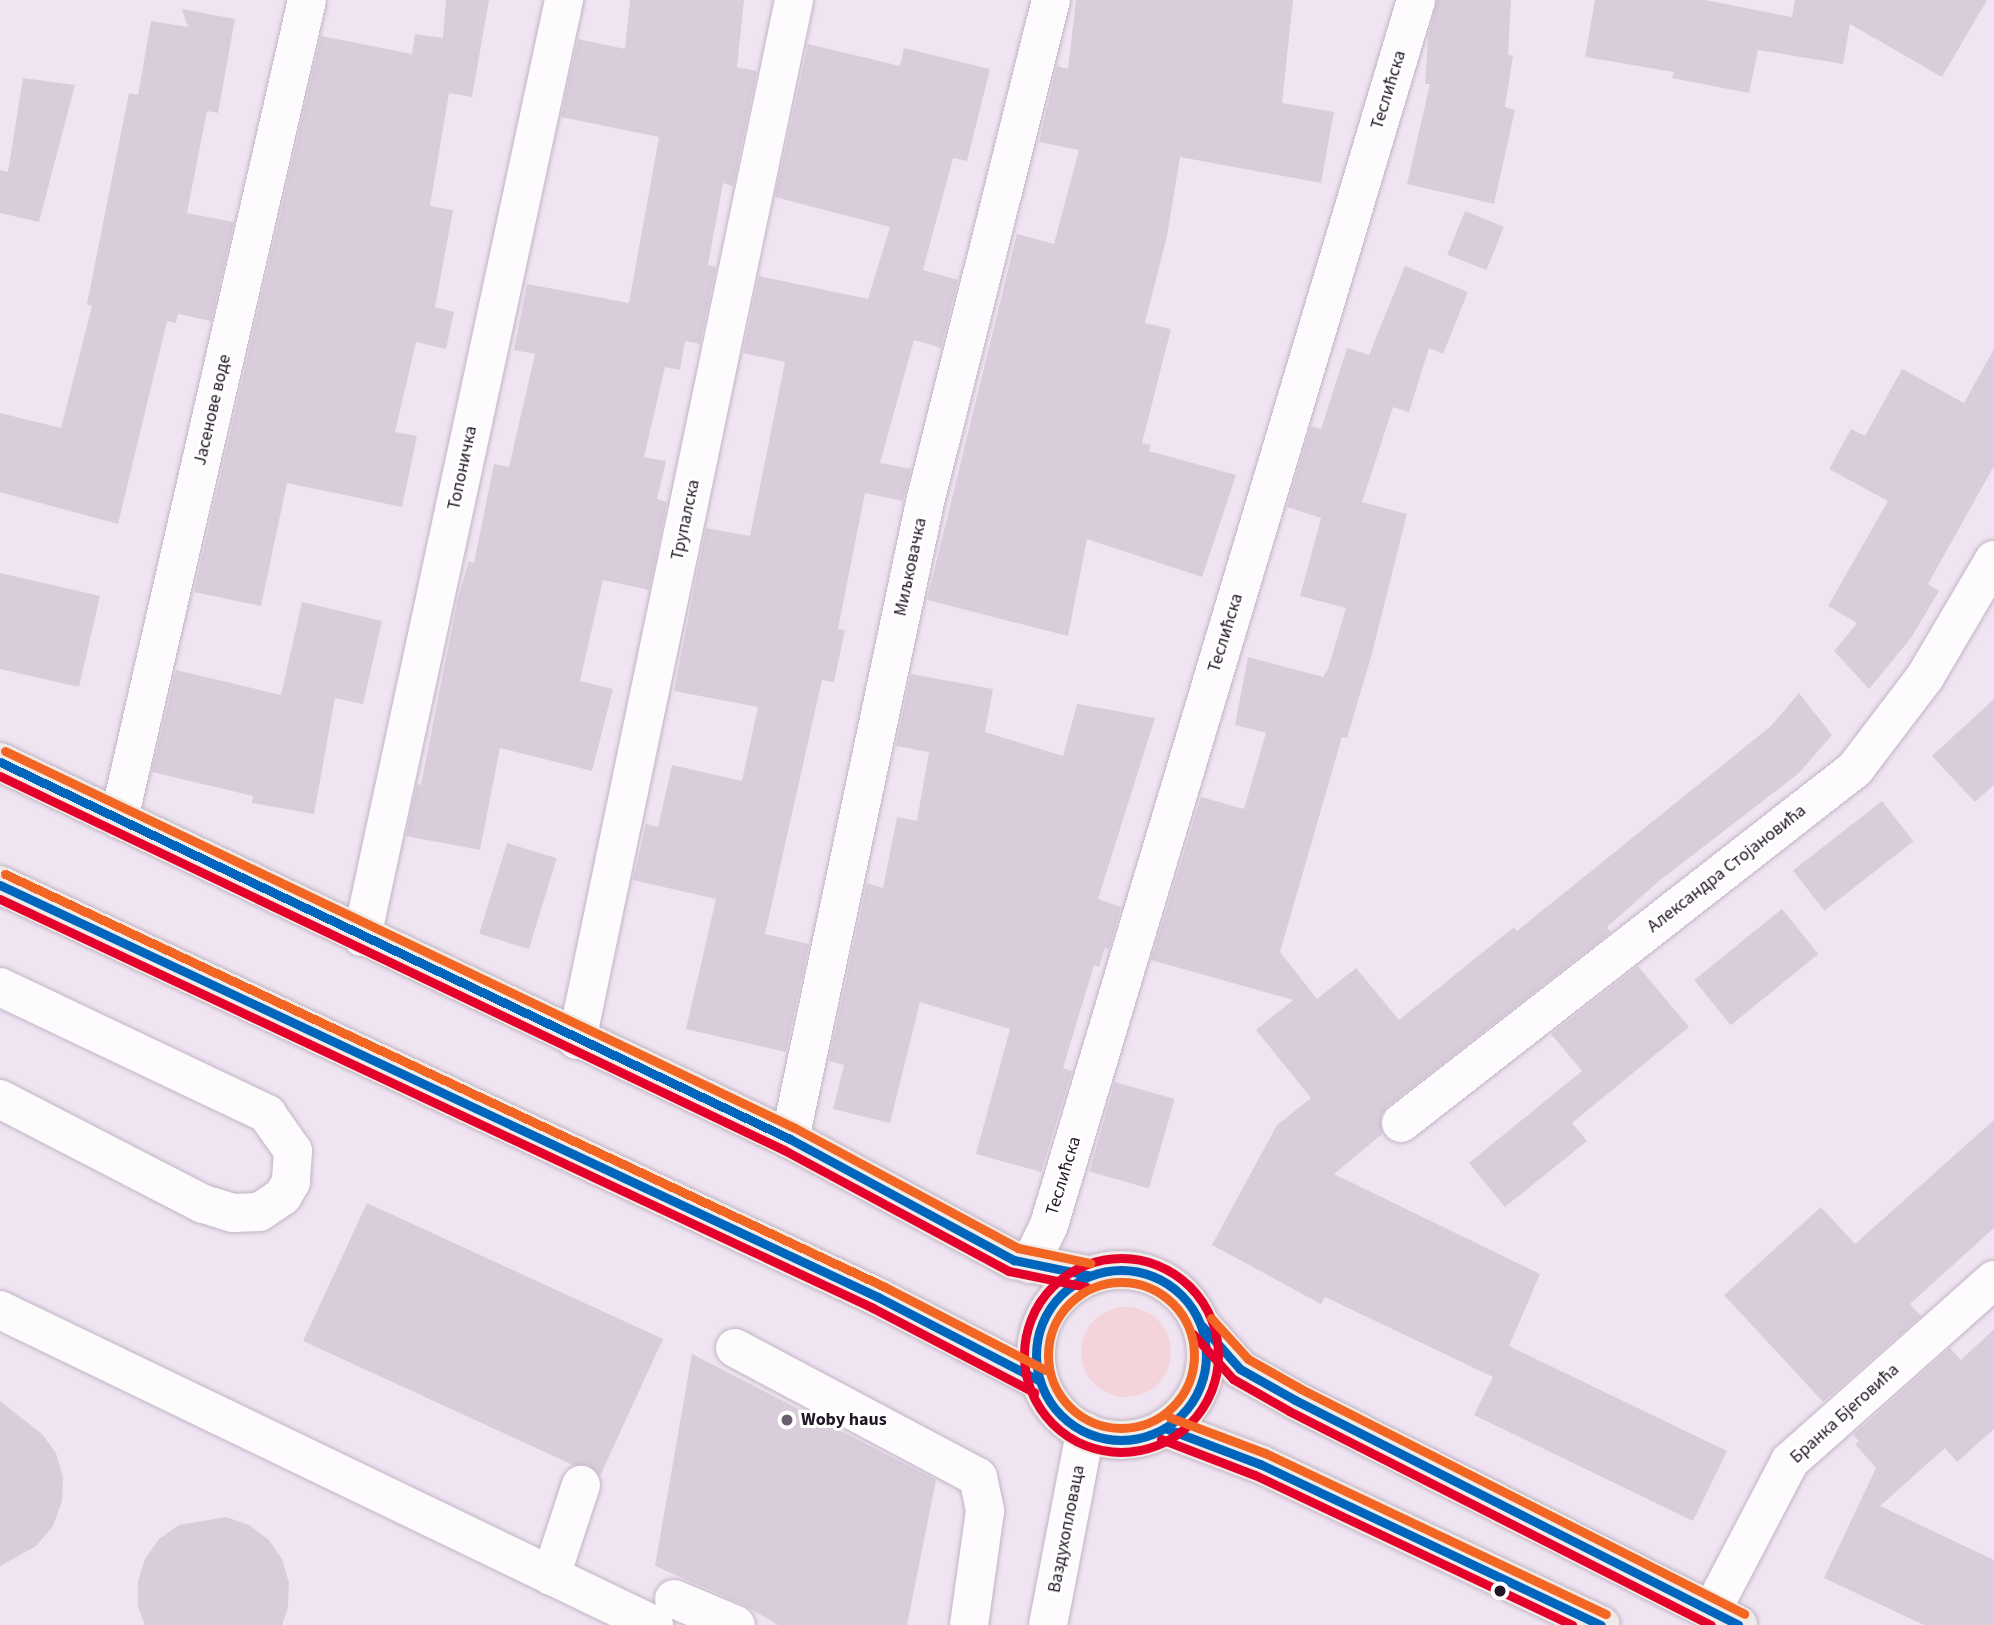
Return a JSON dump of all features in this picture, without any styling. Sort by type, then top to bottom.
[{"type":"main road","points":[[0,762],[577,1040],[790,1139],[1014,1260],[1088,1275]]},
{"type":"main road","points":[[0,885],[878,1297],[1040,1381]]},
{"type":"main road","points":[[1202,1326],[1207,1354],[1202,1384],[1187,1409],[1165,1428],[1125,1440],[1085,1432],[1066,1420],[1040,1381],[1035,1356],[1039,1331],[1049,1308],[1066,1289],[1088,1275],[1115,1269],[1143,1272],[1168,1283],[1188,1301],[1202,1326],[1240,1369],[1295,1400],[1725,1619]]},
{"type":"main road","points":[[1165,1428],[1260,1464],[1601,1625]]},
{"type":"street","name":"Јасенове воде","points":[[120,819],[307,0]]},
{"type":"street","name":"Топоничка","points":[[362,937],[565,0]]},
{"type":"street","name":"Трупалска","points":[[577,1040],[794,0]]},
{"type":"street","name":"Миљковачка","points":[[790,1139],[925,502],[1051,0]]},
{"type":"street","name":"Теслићска","points":[[1030,1264],[1049,1225],[1416,0]]},
{"type":"street","name":"Александра Стојановића","points":[[1401,1123],[1855,769],[1925,677],[1991,574]]},
{"type":"street","points":[[0,987],[267,1114],[293,1151],[291,1182],[283,1196],[259,1212],[233,1213],[203,1204],[0,1099]]},
{"type":"street","name":"Бранка Бјеговића","points":[[1725,1619],[1790,1461],[1994,1280]]},
{"type":"street","points":[[0,1310],[551,1576],[664,1612],[736,1625]]},
{"type":"street","points":[[735,1348],[978,1477],[985,1511],[970,1625]]},
{"type":"street","name":"Ваздухопловаца","points":[[1048,1625],[1085,1432]]},
{"type":"street","points":[[551,1576],[581,1485]]},
{"type":"shaded area","points":[[1126,1307],[1143,1310],[1158,1320],[1168,1335],[1171,1352],[1168,1369],[1158,1384],[1143,1394],[1126,1397],[1109,1394],[1094,1384],[1084,1369],[1081,1352],[1084,1335],[1094,1320],[1109,1310]]},
{"type":"building","points":[[446,0],[489,0],[472,97],[449,93],[430,206],[453,210],[435,307],[454,312],[446,349],[416,342],[395,432],[417,436],[402,507],[287,483],[261,606],[194,592],[321,36],[412,54],[415,34],[443,38]]},
{"type":"building","points":[[630,0],[744,0],[737,67],[757,71],[733,186],[723,183],[708,265],[716,267],[700,344],[685,341],[680,370],[665,367],[644,457],[666,461],[657,499],[667,502],[649,590],[603,580],[580,681],[613,689],[592,771],[500,748],[480,850],[406,836],[417,784],[421,785],[458,598],[469,561],[474,563],[494,464],[509,467],[535,354],[514,350],[527,284],[629,303],[659,137],[561,117],[578,39],[625,49]]},
{"type":"building","points":[[1076,0],[1293,0],[1282,103],[1334,112],[1321,183],[1180,157],[1167,236],[1145,323],[1171,329],[1142,443],[1151,445],[1149,451],[1236,475],[1202,577],[1087,539],[1068,636],[927,600],[1017,234],[1054,244],[1079,150],[1039,142],[1057,66],[1068,69]]},
{"type":"building","points":[[1437,0],[1511,0],[1508,55],[1513,56],[1505,107],[1515,110],[1494,204],[1407,184],[1430,84],[1425,84],[1428,38]]},
{"type":"building","points":[[1595,0],[1705,0],[1792,17],[1795,0],[1987,0],[1942,77],[1850,24],[1843,64],[1758,50],[1749,93],[1672,78],[1674,72],[1585,57]]},
{"type":"building","points":[[182,9],[235,19],[218,113],[207,111],[187,213],[234,222],[211,321],[178,314],[176,323],[167,321],[118,524],[0,492],[0,413],[61,428],[92,306],[87,304],[129,93],[138,95],[151,21],[188,27]]},
{"type":"building","points":[[808,44],[900,66],[904,48],[990,69],[967,161],[953,158],[923,270],[958,280],[941,348],[914,340],[880,463],[911,469],[903,501],[865,493],[838,629],[845,630],[834,682],[822,680],[765,934],[809,944],[786,1052],[686,1029],[716,899],[633,880],[646,824],[658,827],[672,765],[742,781],[758,707],[674,691],[706,528],[750,536],[785,362],[743,353],[759,276],[868,299],[890,227],[775,197]]},
{"type":"building","points":[[23,78],[75,85],[39,222],[0,213],[0,170],[8,172]]},
{"type":"building","points":[[1465,211],[1504,227],[1486,270],[1447,255]]},
{"type":"building","points":[[1405,266],[1468,292],[1443,354],[1429,348],[1409,412],[1393,407],[1362,502],[1407,514],[1371,657],[1347,738],[1342,737],[1280,952],[1317,999],[1356,968],[1399,1020],[1514,927],[1517,931],[1771,726],[1799,693],[1832,735],[1799,773],[1659,881],[1607,927],[1611,932],[1388,1106],[1381,1115],[1382,1134],[1334,1174],[1540,1274],[1509,1346],[1727,1451],[1693,1521],[1474,1415],[1493,1377],[1325,1297],[1321,1304],[1212,1245],[1277,1125],[1311,1098],[1256,1030],[1293,1000],[1151,960],[1201,797],[1244,809],[1266,733],[1235,725],[1248,657],[1323,677],[1328,669],[1346,608],[1300,596],[1321,518],[1287,507],[1311,426],[1321,429],[1347,348],[1369,355]]},
{"type":"building","points":[[1994,349],[1994,466],[1928,584],[1939,591],[1911,638],[1869,689],[1834,651],[1857,623],[1828,606],[1888,501],[1829,469],[1851,429],[1865,436],[1902,369],[1964,403]]},
{"type":"building","points":[[0,573],[100,596],[79,687],[0,669]]},
{"type":"building","points":[[302,602],[382,621],[363,704],[335,698],[314,814],[252,803],[253,796],[152,772],[176,670],[281,695]]},
{"type":"building","points":[[911,674],[993,689],[985,732],[1063,756],[1077,704],[1155,718],[1098,899],[1121,907],[1109,949],[1105,948],[1099,967],[1094,965],[1063,1068],[1072,1071],[1041,1172],[976,1154],[1010,1029],[920,1002],[890,1123],[833,1109],[844,1065],[829,1061],[867,883],[883,888],[897,817],[917,821],[929,752],[896,746]]},
{"type":"building","points":[[1994,699],[1994,785],[1975,802],[1932,756]]},
{"type":"building","points":[[1882,801],[1913,841],[1824,911],[1793,871]]},
{"type":"building","points":[[507,843],[557,858],[529,949],[479,934]]},
{"type":"building","points":[[1782,909],[1819,954],[1731,1025],[1694,980]]},
{"type":"building","points":[[1638,966],[1689,1027],[1572,1123],[1587,1141],[1505,1207],[1469,1163],[1582,1071],[1551,1034]]},
{"type":"building","points":[[1115,1082],[1175,1099],[1149,1188],[1089,1171]]},
{"type":"building","points":[[1994,1120],[1994,1228],[1910,1304],[1921,1316],[1823,1402],[1724,1295],[1821,1207],[1855,1244]]},
{"type":"building","points":[[367,1203],[663,1339],[600,1476],[588,1465],[573,1465],[303,1341]]},
{"type":"building","points":[[1994,1329],[1994,1429],[1957,1462],[1945,1448],[1880,1506],[1994,1560],[1994,1625],[1924,1625],[1824,1578],[1876,1468],[1855,1444],[1859,1441],[1853,1435],[1950,1348],[1961,1360]]},
{"type":"building","points":[[692,1354],[936,1480],[907,1625],[778,1625],[744,1605],[655,1566]]},
{"type":"building","points":[[0,1401],[42,1434],[56,1453],[63,1477],[62,1501],[53,1526],[36,1546],[0,1566]]},
{"type":"building","points":[[226,1517],[249,1525],[269,1540],[282,1559],[289,1583],[288,1607],[282,1625],[145,1625],[138,1607],[138,1581],[145,1559],[159,1539],[179,1525]]},
{"type":"transit line","points":[[5,751],[795,1128],[1018,1248],[1090,1263]]},
{"type":"transit line","points":[[0,762],[790,1139],[1014,1260],[1088,1275]]},
{"type":"transit line","points":[[0,776],[784,1150],[1009,1271],[1086,1287]]},
{"type":"transit line","points":[[5,874],[883,1286],[1046,1370]]},
{"type":"transit line","points":[[0,885],[878,1297],[1040,1381]]},
{"type":"transit line","points":[[0,899],[873,1308],[1034,1392]]},
{"type":"transit line","points":[[1121,1258],[1158,1265],[1190,1286],[1211,1318],[1218,1355],[1211,1392],[1190,1424],[1158,1445],[1121,1452],[1084,1445],[1052,1424],[1031,1392],[1024,1355],[1031,1318],[1052,1286],[1084,1265],[1121,1258]]},
{"type":"transit line","points":[[1121,1270],[1153,1277],[1168,1284],[1181,1295],[1192,1308],[1199,1323],[1206,1355],[1199,1387],[1192,1402],[1181,1415],[1168,1426],[1153,1433],[1121,1440],[1089,1433],[1074,1426],[1061,1415],[1050,1402],[1043,1387],[1036,1355],[1043,1323],[1050,1308],[1061,1295],[1074,1284],[1089,1277],[1121,1270]]},
{"type":"transit line","points":[[1121,1282],[1149,1288],[1172,1304],[1188,1327],[1194,1355],[1188,1383],[1172,1406],[1149,1422],[1121,1428],[1093,1422],[1070,1406],[1054,1383],[1048,1355],[1054,1327],[1070,1304],[1093,1288],[1121,1282]]},
{"type":"transit line","points":[[1211,1318],[1248,1359],[1301,1389],[1744,1614]]},
{"type":"transit line","points":[[1202,1326],[1240,1369],[1295,1400],[1738,1625]]},
{"type":"transit line","points":[[1193,1334],[1233,1379],[1289,1411],[1711,1625]]},
{"type":"transit line","points":[[1169,1417],[1265,1453],[1606,1614]]},
{"type":"transit line","points":[[1165,1428],[1260,1464],[1601,1625]]},
{"type":"transit line","points":[[1161,1439],[1255,1475],[1572,1625]]},
{"type":"place","name":"Woby haus","points":[[787,1420]]}]
